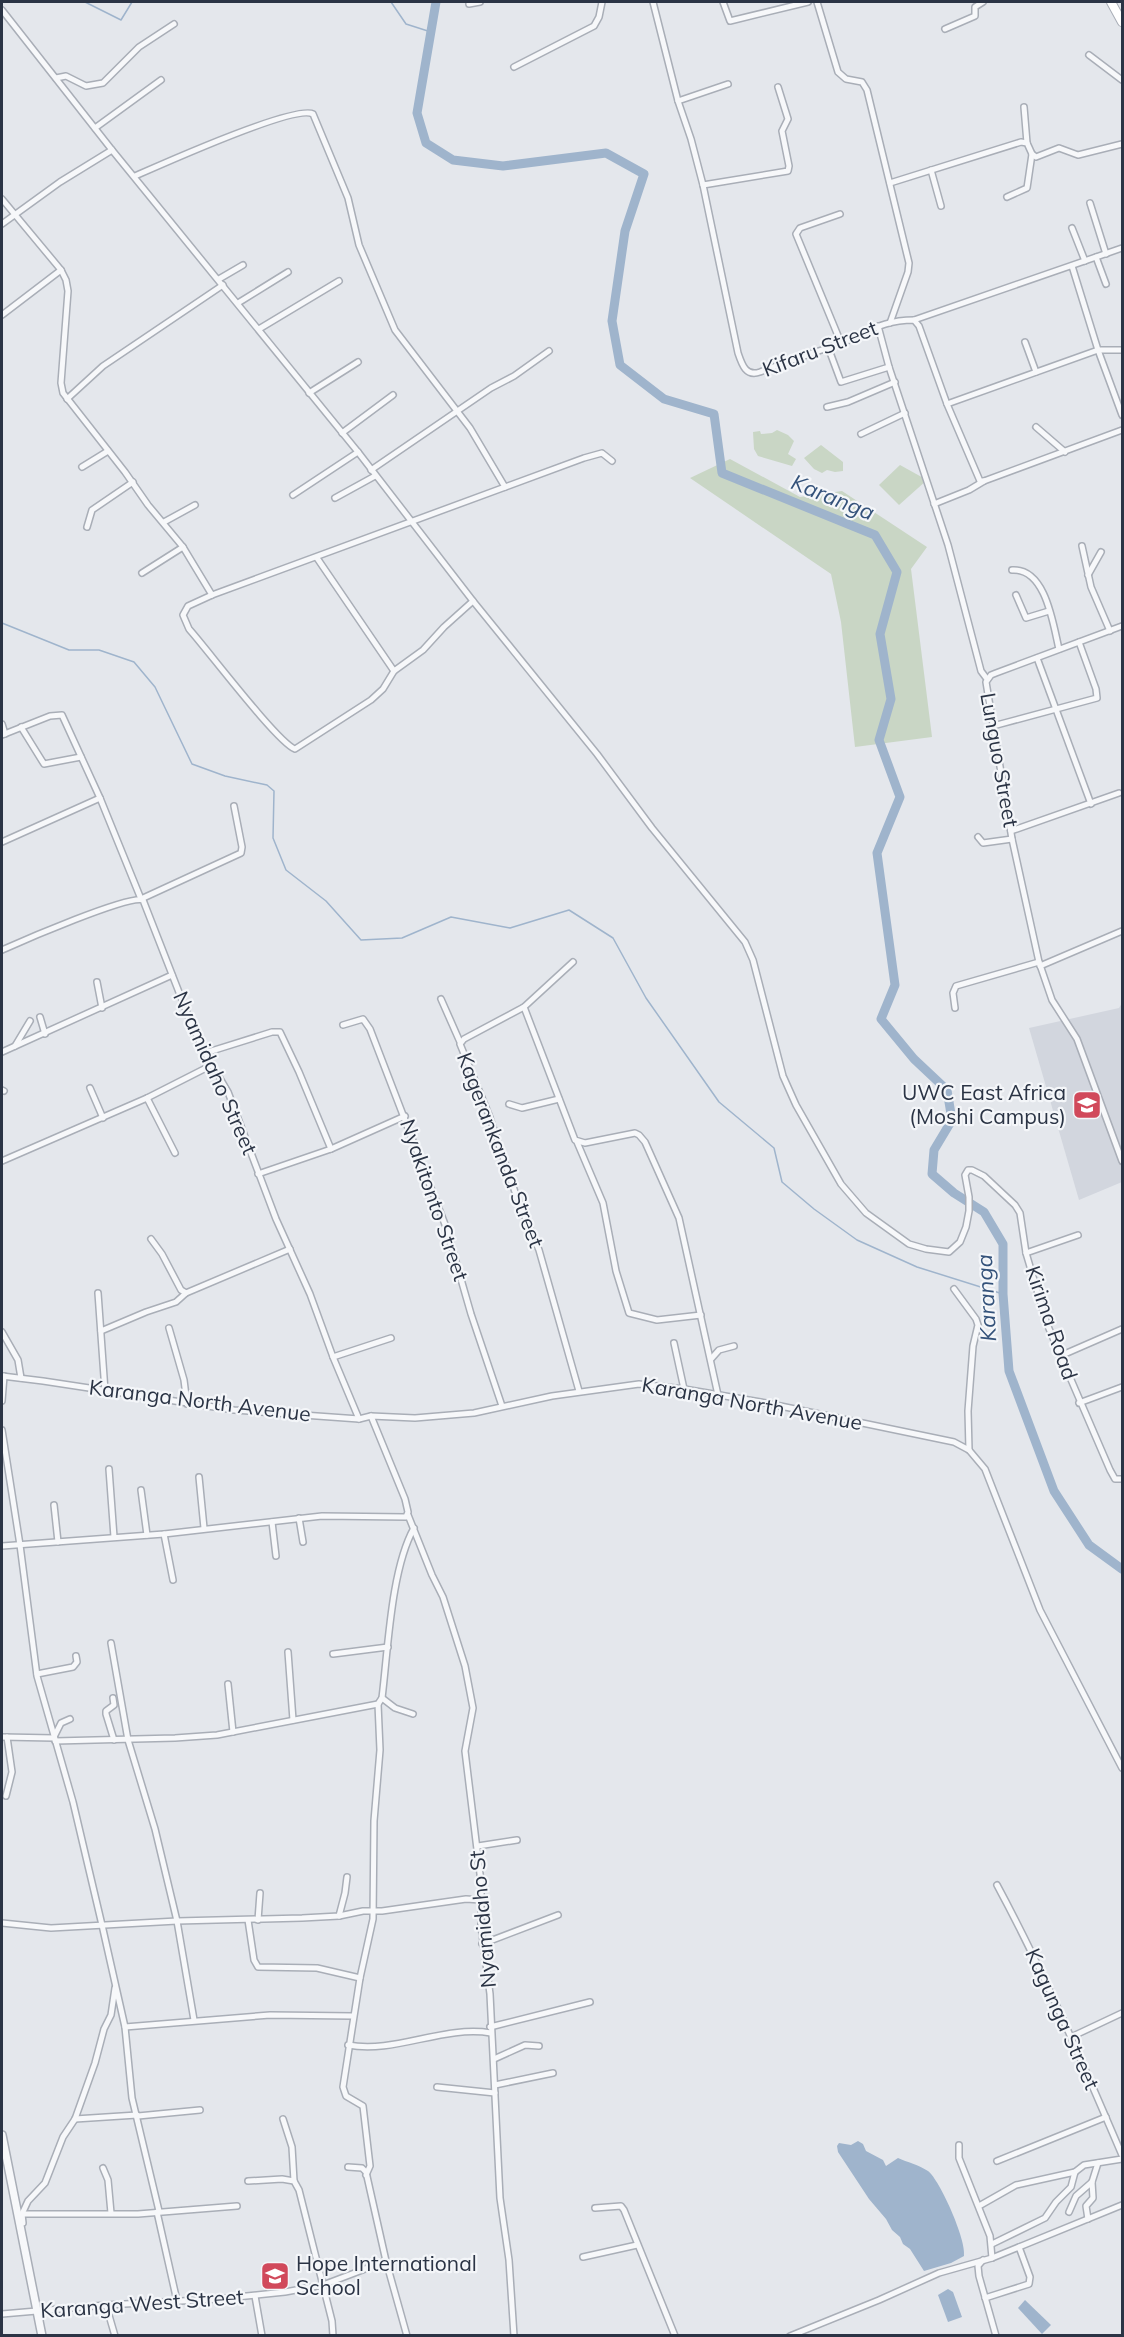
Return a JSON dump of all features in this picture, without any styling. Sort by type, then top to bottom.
[{"type":"main road","points":[[1111,2],[1122,22]]},
{"type":"street","points":[[469,4],[480,2]]},
{"type":"street","points":[[514,67],[594,26],[599,17],[602,2]]},
{"type":"street","name":"Kifaru Street","points":[[653,2],[678,101],[703,185],[738,353],[747,372],[755,374],[841,343],[878,326],[891,322],[914,320],[1122,248]]},
{"type":"street","points":[[723,2],[730,21],[808,2]]},
{"type":"street","points":[[817,2],[831,54],[840,75],[846,79],[862,82],[866,86],[890,183],[909,267],[891,322]]},
{"type":"street","points":[[945,29],[975,16],[975,7],[982,2]]},
{"type":"street","points":[[2,10],[112,150],[358,452],[411,523],[473,601],[423,650],[394,671],[383,689],[371,700],[305,743],[293,748],[270,725],[186,624],[183,615],[186,608],[212,595],[317,558],[411,523],[506,487],[598,453],[612,461]]},
{"type":"street","points":[[56,78],[66,76],[86,86],[103,83],[139,47],[174,24]]},
{"type":"street","points":[[1089,55],[1122,80]]},
{"type":"street","points":[[95,128],[161,80]]},
{"type":"street","points":[[678,101],[728,84]]},
{"type":"street","points":[[703,185],[788,171],[782,130],[788,119],[778,87]]},
{"type":"street","points":[[1007,197],[1027,188],[1032,154],[1027,143],[1024,107]]},
{"type":"street","points":[[135,177],[268,122],[306,111],[313,114],[348,198],[359,245],[391,322],[406,346],[458,411],[506,487]]},
{"type":"street","points":[[890,183],[1016,143],[1027,143]]},
{"type":"street","points":[[1032,154],[1039,157],[1062,148],[1071,154],[1078,155],[1122,144]]},
{"type":"street","points":[[2,224],[60,182],[112,150]]},
{"type":"street","points":[[932,170],[941,206]]},
{"type":"street","points":[[2,199],[61,270],[66,280],[68,291],[61,389],[148,505],[183,547],[212,595]]},
{"type":"street","points":[[1090,203],[1106,254]]},
{"type":"street","points":[[840,214],[798,229],[796,235],[841,343]]},
{"type":"street","points":[[1072,228],[1085,261]]},
{"type":"street","points":[[1096,257],[1106,284]]},
{"type":"street","points":[[67,399],[103,366],[243,265]]},
{"type":"street","points":[[1072,266],[1098,350],[1122,415]]},
{"type":"street","points":[[2,315],[61,270]]},
{"type":"street","points":[[238,303],[288,272]]},
{"type":"street","points":[[259,329],[339,280]]},
{"type":"street","points":[[914,320],[919,326],[946,404],[975,474],[980,481],[984,481]]},
{"type":"street","points":[[878,326],[889,367],[948,545],[981,670],[987,679]]},
{"type":"street","points":[[1025,342],[1036,372]]},
{"type":"street","points":[[828,347],[841,382],[889,367]]},
{"type":"street","points":[[946,404],[1098,350],[1122,350]]},
{"type":"street","points":[[335,498],[458,411],[549,351]]},
{"type":"street","points":[[309,393],[358,362]]},
{"type":"street","points":[[827,408],[895,382]]},
{"type":"street","points":[[342,433],[393,395]]},
{"type":"street","points":[[861,434],[905,413]]},
{"type":"street","points":[[1036,427],[1065,452]]},
{"type":"street","points":[[934,504],[969,490],[984,481],[1122,430]]},
{"type":"street","points":[[81,466],[108,451]]},
{"type":"street","points":[[292,495],[358,452]]},
{"type":"street","points":[[87,527],[92,510],[133,482]]},
{"type":"street","points":[[164,522],[195,505]]},
{"type":"street","points":[[1082,546],[1088,574],[1110,631]]},
{"type":"street","points":[[142,573],[183,547]]},
{"type":"street","points":[[1088,574],[1101,552]]},
{"type":"street","points":[[317,558],[394,671]]},
{"type":"street","points":[[1012,570],[1022,570],[1039,585],[1059,648]]},
{"type":"street","points":[[1016,595],[1026,618],[1049,611]]},
{"type":"street","name":"Kirima Road","points":[[473,601],[597,754],[652,828],[751,951],[783,1076],[796,1105],[849,1194],[866,1213],[903,1241],[942,1252],[954,1249],[960,1242],[966,1227],[969,1197],[965,1175],[968,1170],[984,1176],[1015,1205],[1022,1221],[1026,1253],[1034,1286],[1060,1356],[1079,1403],[1115,1479],[1122,1479]]},
{"type":"street","name":"Lunguo Street","points":[[1122,626],[996,673],[987,679],[986,685],[1012,839],[1039,964],[1055,1008],[1077,1039],[1122,1161]]},
{"type":"street","points":[[993,726],[1097,698],[1096,689],[1079,642]]},
{"type":"street","points":[[1037,658],[1091,804]]},
{"type":"street","name":"Nyamidaho Street","points":[[21,727],[60,714],[65,719],[141,899],[145,903],[205,1053],[228,1092],[258,1174],[317,1311],[359,1419]]},
{"type":"street","points":[[2,724],[3,734],[21,727],[44,764],[81,757]]},
{"type":"street","points":[[1011,831],[1119,793]]},
{"type":"street","points":[[2,842],[100,798]]},
{"type":"street","points":[[2,950],[112,906],[141,899],[241,853],[242,847],[234,806]]},
{"type":"street","points":[[978,837],[980,843],[1012,839]]},
{"type":"street","points":[[956,1008],[953,993],[956,986],[1039,964],[1122,931]]},
{"type":"street","name":"Kagerankanda Street","points":[[573,962],[524,1007],[460,1042],[516,1195],[539,1250],[579,1391]]},
{"type":"street","points":[[2,1052],[172,975]]},
{"type":"street","points":[[96,982],[102,1008]]},
{"type":"street","points":[[441,999],[460,1042]]},
{"type":"street","points":[[524,1007],[573,1137],[603,1203],[616,1271],[629,1313],[657,1320],[701,1315]]},
{"type":"street","points":[[40,1017],[45,1034]]},
{"type":"street","name":"Nyakitonto Street","points":[[343,1025],[360,1019],[365,1020],[405,1116],[447,1227],[471,1314],[501,1406]]},
{"type":"street","points":[[15,1046],[30,1021]]},
{"type":"street","points":[[205,1053],[272,1032],[280,1032],[331,1149]]},
{"type":"street","points":[[2,1161],[147,1098],[213,1065]]},
{"type":"street","points":[[90,1088],[103,1118]]},
{"type":"street","points":[[147,1098],[176,1153]]},
{"type":"street","points":[[509,1104],[525,1108],[559,1099]]},
{"type":"street","points":[[258,1174],[331,1149],[405,1116]]},
{"type":"street","points":[[577,1142],[585,1143],[630,1133],[635,1133],[642,1138],[679,1218],[718,1395]]},
{"type":"street","points":[[1026,1253],[1078,1235]]},
{"type":"street","points":[[151,1239],[162,1254],[181,1290],[186,1293]]},
{"type":"street","points":[[101,1331],[176,1302],[186,1293],[290,1249]]},
{"type":"street","points":[[954,1289],[978,1325],[973,1346],[968,1411],[969,1450],[985,1469],[1040,1610],[1122,1768]]},
{"type":"street","points":[[98,1293],[105,1390]]},
{"type":"street","points":[[169,1328],[184,1380],[188,1404]]},
{"type":"street","points":[[1060,1356],[1122,1329]]},
{"type":"street","points":[[2,1332],[18,1360],[21,1378]]},
{"type":"street","points":[[333,1357],[391,1338]]},
{"type":"street","points":[[674,1343],[684,1389]]},
{"type":"street","points":[[711,1359],[719,1350],[734,1346]]},
{"type":"street","points":[[2,1401],[3,1376]]},
{"type":"street","name":"Karanga North Avenue","points":[[3,1376],[188,1404],[266,1413],[359,1419],[371,1416],[415,1418],[450,1415],[579,1391],[639,1384],[684,1389],[805,1411],[954,1442],[969,1450]]},
{"type":"street","points":[[1079,1403],[1122,1387]]},
{"type":"street","name":"Nyamidaho St","points":[[371,1416],[401,1490],[408,1515],[443,1597],[465,1666],[473,1713],[465,1750],[478,1846],[482,1944],[490,1995],[500,2198],[509,2260],[514,2336]]},
{"type":"street","points":[[2,1430],[37,1674],[73,1802],[125,2026],[129,2081],[177,2301]]},
{"type":"street","points":[[109,1469],[114,1537]]},
{"type":"street","points":[[199,1477],[204,1528]]},
{"type":"street","points":[[141,1490],[147,1535]]},
{"type":"street","points":[[54,1505],[58,1542]]},
{"type":"street","points":[[2,1546],[164,1534],[335,1515],[399,1518],[408,1515]]},
{"type":"street","points":[[299,1518],[303,1542]]},
{"type":"street","points":[[272,1522],[276,1556]]},
{"type":"street","points":[[366,2175],[370,2166],[363,2106],[346,2096],[343,2087],[353,2016],[373,1919],[371,1910],[375,1869],[374,1821],[379,1760],[378,1704],[382,1698],[397,1584],[414,1528]]},
{"type":"street","points":[[164,1534],[173,1581]]},
{"type":"street","points":[[111,1643],[128,1740],[154,1829],[177,1921],[194,2020]]},
{"type":"street","points":[[333,1653],[388,1647]]},
{"type":"street","points":[[288,1652],[293,1720]]},
{"type":"street","points":[[37,1674],[73,1667],[77,1662],[76,1656]]},
{"type":"street","points":[[228,1684],[233,1732]]},
{"type":"street","points":[[113,1698],[114,1705],[106,1711],[106,1714],[114,1740]]},
{"type":"street","points":[[382,1698],[395,1708],[413,1714]]},
{"type":"street","points":[[6,1796],[12,1772],[4,1737],[128,1740],[196,1737],[378,1704]]},
{"type":"street","points":[[54,1739],[61,1724],[70,1719]]},
{"type":"street","points":[[478,1846],[517,1840]]},
{"type":"street","points":[[339,1916],[345,1893],[346,1877]]},
{"type":"street","name":"Kagunga Street","points":[[996,1885],[1014,1917],[1071,2037],[1122,2157]]},
{"type":"street","points":[[258,1920],[260,1893]]},
{"type":"street","points":[[2,1923],[51,1928],[177,1921],[258,1920],[339,1916],[466,1899],[481,1900]]},
{"type":"street","points":[[482,1944],[558,1915]]},
{"type":"street","points":[[248,1920],[254,1960],[258,1966],[317,1968],[360,1978]]},
{"type":"street","points":[[26,2255],[22,2214],[28,2201],[45,2182],[63,2137],[75,2119],[95,2063],[104,2029],[111,2015],[116,1986]]},
{"type":"street","points":[[348,2045],[366,2047],[423,2037],[491,2030],[590,2002]]},
{"type":"street","points":[[1071,2037],[1122,2013]]},
{"type":"street","points":[[125,2026],[270,2015],[353,2016]]},
{"type":"street","points":[[494,2060],[525,2045],[539,2046]]},
{"type":"street","points":[[495,2085],[553,2073]]},
{"type":"street","points":[[437,2087],[495,2093]]},
{"type":"street","points":[[75,2119],[200,2110]]},
{"type":"street","points":[[997,2162],[1106,2116]]},
{"type":"street","points":[[283,2119],[292,2147],[294,2181],[303,2203],[332,2321],[333,2336]]},
{"type":"street","points":[[2,2135],[42,2336]]},
{"type":"street","points":[[959,2145],[959,2158],[992,2244],[992,2258]]},
{"type":"street","points":[[979,2206],[1016,2185],[1075,2172],[1084,2165],[1122,2157]]},
{"type":"street","points":[[1088,2219],[1086,2206],[1094,2198],[1092,2182],[1098,2163]]},
{"type":"street","points":[[348,2167],[362,2168],[366,2175],[386,2261],[407,2336]]},
{"type":"street","points":[[103,2168],[108,2180],[111,2213]]},
{"type":"street","points":[[992,2244],[1045,2218],[1056,2202],[1071,2187],[1075,2172]]},
{"type":"street","points":[[248,2181],[282,2179],[294,2181]]},
{"type":"street","points":[[1069,2212],[1076,2196],[1092,2182]]},
{"type":"street","points":[[790,2336],[939,2273],[992,2258],[1122,2205]]},
{"type":"street","points":[[22,2214],[158,2212],[237,2206]]},
{"type":"street","points":[[595,2208],[621,2206],[630,2222],[637,2245],[675,2336]]},
{"type":"street","points":[[583,2257],[637,2245]]},
{"type":"street","points":[[985,2298],[1029,2284],[1030,2277],[1019,2247]]},
{"type":"street","points":[[983,2260],[978,2266],[996,2336]]},
{"type":"street","name":"Karanga West Street","points":[[2,2314],[255,2296],[323,2285],[386,2261]]},
{"type":"street","points":[[255,2296],[262,2336]]},
{"type":"street","points":[[106,2305],[115,2336]]},
{"type":"shaded area","name":"UWC East Africa (Moshi Campus)","points":[[1122,1003],[1122,1182],[1079,1200],[1029,1028],[1119,1008]]},
{"type":"green space","points":[[777,430],[794,441],[788,454],[796,459],[792,466],[758,456],[754,449],[753,432],[760,431],[761,434]]},
{"type":"green space","points":[[821,445],[843,462],[843,471],[827,470],[822,473],[814,469],[804,458]]},
{"type":"green space","points":[[730,459],[800,497],[842,491],[927,547],[911,569],[932,737],[855,747],[841,622],[831,574],[690,478]]},
{"type":"green space","points":[[900,465],[927,480],[899,505],[879,485]]},
{"type":"water","points":[[858,2141],[863,2144],[866,2151],[883,2160],[886,2166],[898,2158],[928,2171],[952,2211],[964,2248],[964,2256],[951,2263],[924,2271],[910,2249],[903,2244],[900,2237],[869,2199],[838,2152],[839,2143],[851,2145]]},
{"type":"water","points":[[948,2289],[953,2292],[962,2317],[948,2322],[938,2295]]},
{"type":"water","points":[[1025,2300],[1051,2325],[1042,2334],[1018,2308]]},
{"type":"waterway","points":[[85,2],[121,20],[132,2]]},
{"type":"waterway","points":[[391,2],[406,24],[431,32]]},
{"type":"waterway","name":"Karanga","points":[[436,2],[417,113],[426,143],[453,160],[503,166],[606,153],[644,174],[625,231],[612,321],[620,365],[664,399],[714,414],[722,473],[875,535],[897,572],[880,634],[891,699],[879,740],[900,797],[877,853],[895,985],[881,1019],[914,1059],[947,1090],[952,1120],[934,1150],[932,1174],[954,1193],[984,1212],[1003,1244],[1003,1294],[1009,1371],[1054,1491],[1089,1545],[1122,1569]]},
{"type":"waterway","points":[[2,623],[69,650],[99,650],[134,662],[155,687],[192,764],[225,776],[267,785],[274,791],[273,838],[286,870],[326,901],[361,940],[402,938],[451,917],[510,928],[569,910],[613,938],[646,998],[719,1102],[774,1148],[782,1182],[857,1240],[917,1267],[1003,1294]]},
{"type":"place","name":"UWC East Africa (Moshi Campus)","points":[[1087,1105]]},
{"type":"place","name":"Hope International School","points":[[275,2276]]}]
